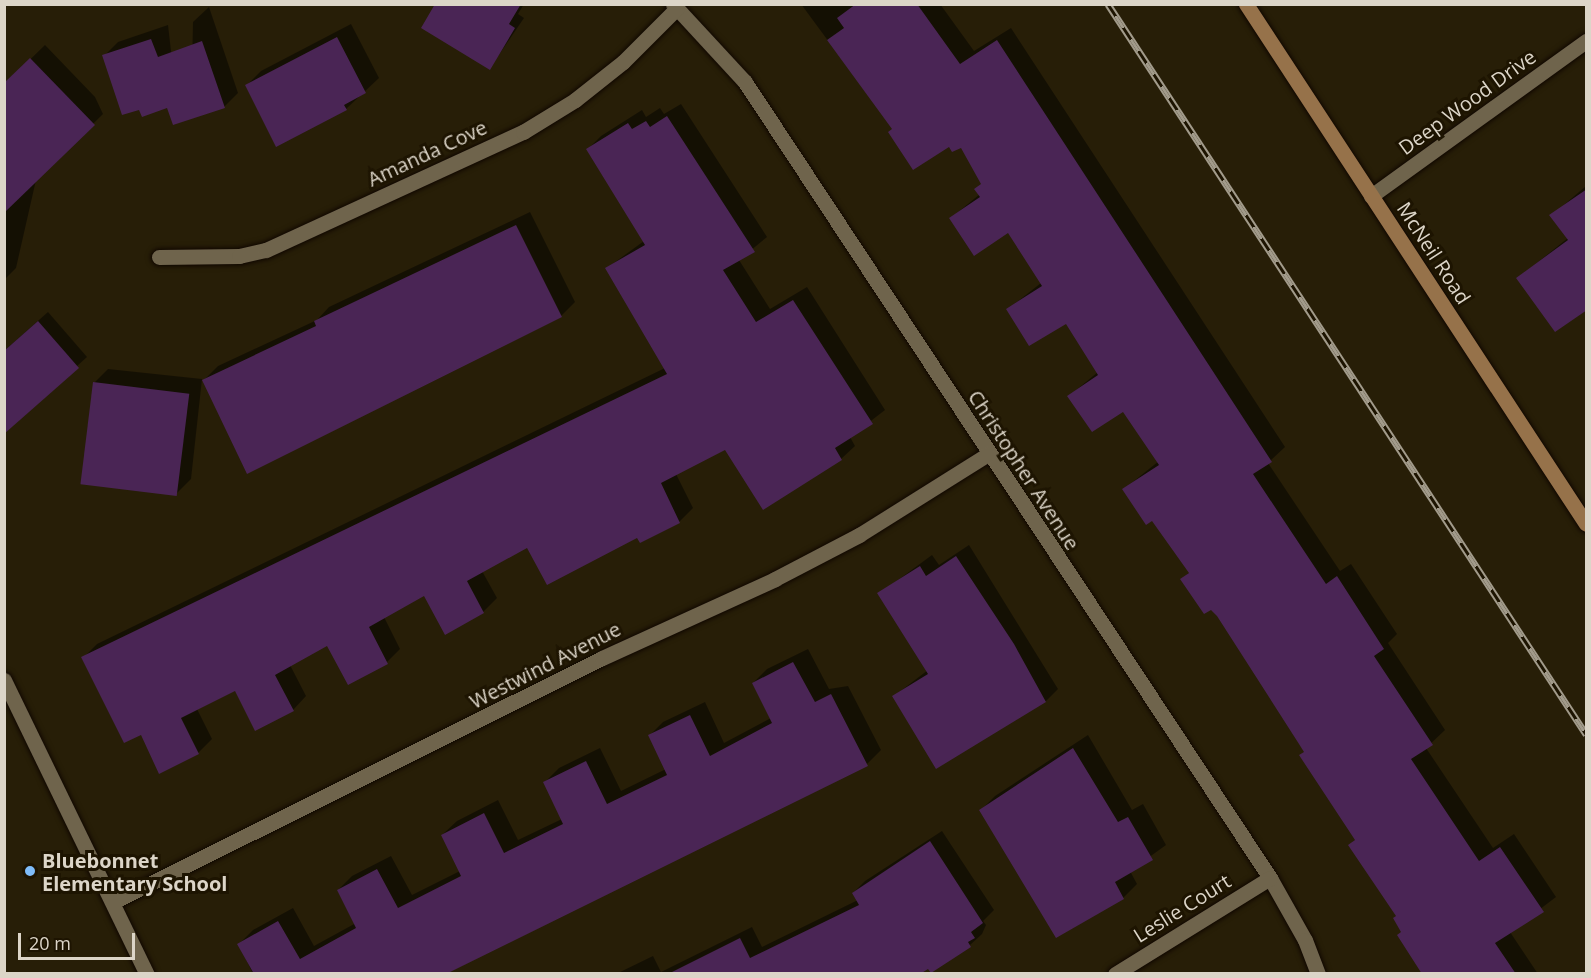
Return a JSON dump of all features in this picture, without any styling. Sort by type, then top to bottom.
[{"type":"main road","name":"McNeil Road","points":[[1246,4],[1587,524]]},
{"type":"street","name":"Amanda Cove","points":[[159,257],[239,256],[266,250],[523,132],[599,81],[675,6]]},
{"type":"street","name":"Christopher Avenue","points":[[675,6],[745,82],[988,454],[1270,878],[1305,940],[1318,974]]},
{"type":"street","name":"Deep Wood Drive","points":[[1371,196],[1587,41]]},
{"type":"street","name":"Westwind Avenue","points":[[113,902],[602,658],[775,579],[859,535],[988,454]]},
{"type":"street","points":[[4,680],[147,974]]},
{"type":"street","name":"Leslie Court","points":[[1115,974],[1270,878]]},
{"type":"building","points":[[435,4],[521,4],[509,24],[515,28],[490,70],[421,28]]},
{"type":"building","points":[[856,4],[917,4],[960,64],[997,40],[1272,462],[1253,474],[1326,584],[1337,576],[1384,649],[1374,656],[1433,745],[1411,759],[1479,861],[1500,847],[1544,912],[1495,943],[1516,974],[1422,974],[1397,935],[1401,932],[1393,918],[1396,916],[1348,845],[1355,840],[1299,755],[1304,752],[1217,616],[1211,610],[1204,614],[1180,579],[1189,573],[1152,521],[1146,525],[1122,489],[1159,465],[1123,412],[1092,432],[1067,396],[1098,375],[1066,324],[1029,346],[1006,309],[1042,286],[1008,233],[974,256],[949,218],[980,197],[974,189],[981,184],[961,148],[952,152],[949,147],[913,170],[888,132],[892,129],[827,40],[844,28],[837,18]]},
{"type":"building","points":[[337,37],[366,93],[344,105],[347,110],[276,147],[245,85]]},
{"type":"building","points":[[151,39],[158,57],[202,41],[225,108],[173,125],[167,108],[142,117],[139,110],[122,115],[102,55]]},
{"type":"building","points":[[30,58],[95,125],[4,213],[4,83]]},
{"type":"building","points":[[667,116],[755,252],[723,270],[756,322],[793,300],[873,424],[835,448],[842,460],[763,510],[725,450],[661,483],[680,523],[640,543],[637,538],[547,585],[527,548],[467,581],[484,613],[445,635],[424,596],[369,627],[388,664],[348,685],[327,646],[275,675],[294,711],[255,731],[235,691],[181,718],[199,754],[159,774],[141,735],[124,743],[81,657],[667,374],[605,268],[645,245],[586,149],[628,123],[632,129],[646,121],[650,127]]},
{"type":"building","points":[[1587,189],[1587,310],[1555,332],[1516,278],[1568,240],[1549,215]]},
{"type":"building","points":[[516,225],[562,317],[247,474],[202,380],[316,326],[314,321]]},
{"type":"building","points":[[38,321],[79,368],[4,434],[4,351]]},
{"type":"building","points":[[93,382],[189,394],[177,496],[80,484]]},
{"type":"building","points":[[956,556],[1014,644],[1046,702],[936,769],[892,696],[928,674],[877,593],[920,566],[926,576]]},
{"type":"building","points":[[793,662],[815,702],[831,694],[868,766],[446,974],[254,974],[237,944],[278,921],[300,959],[356,928],[337,890],[377,869],[398,908],[461,876],[441,835],[484,813],[504,853],[563,824],[543,782],[586,761],[607,804],[667,775],[648,735],[690,715],[710,756],[772,723],[752,683]]},
{"type":"building","points":[[1073,748],[1118,822],[1128,817],[1153,860],[1115,882],[1124,899],[1056,938],[979,810]]},
{"type":"building","points":[[930,841],[983,923],[971,932],[975,938],[968,942],[971,947],[931,973],[928,969],[920,974],[668,974],[740,938],[750,958],[859,905],[852,893]]},
{"type":"railway","points":[[1108,4],[1586,734]]},
{"type":"place","name":"Bluebonnet Elementary School","points":[[30,871]]}]
